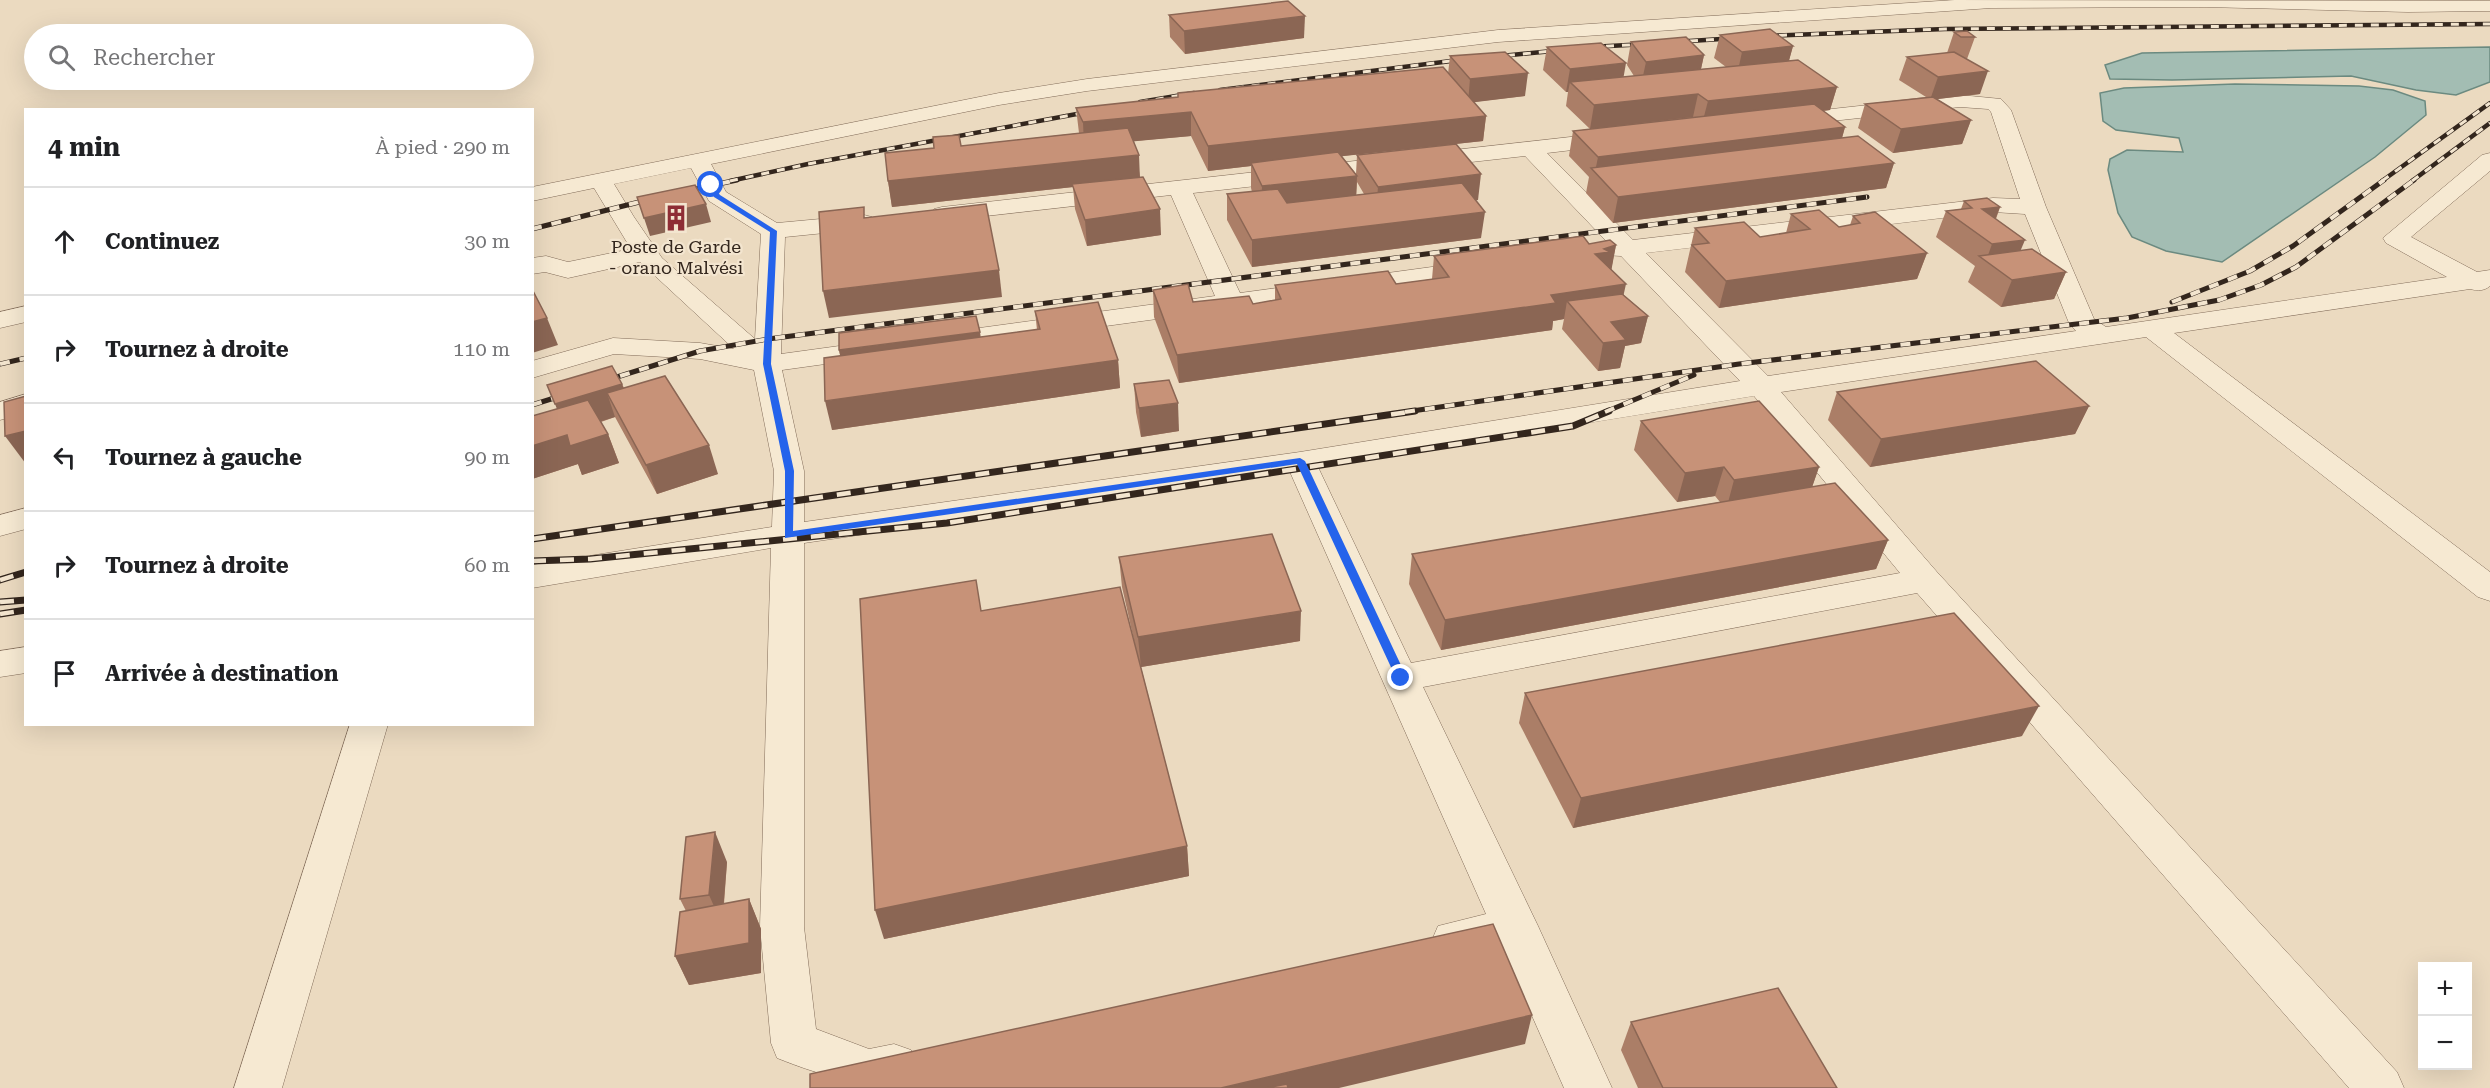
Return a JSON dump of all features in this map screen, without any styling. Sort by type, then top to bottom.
[{"type":"street","points":[[534,197],[600,179],[999,99],[1087,85],[1498,36],[1991,3],[2182,2],[2408,7],[2490,6]]},
{"type":"street","points":[[1760,123],[1960,101],[1994,103],[2001,110],[2034,207],[2082,323],[2101,336]]},
{"type":"street","points":[[921,216],[1634,137]]},
{"type":"street","points":[[1531,149],[1761,386],[1925,580],[2380,1088]]},
{"type":"street","points":[[697,159],[717,196],[773,231],[887,220]]},
{"type":"street","points":[[2484,283],[2395,238],[2490,160]]},
{"type":"street","points":[[600,179],[653,263],[767,364]]},
{"type":"street","points":[[1179,188],[1231,302]]},
{"type":"street","points":[[1594,252],[1993,205],[2034,207]]},
{"type":"street","points":[[773,231],[767,364],[789,471],[782,927],[794,1043],[869,1072],[927,1059]]},
{"type":"street","points":[[534,266],[546,264],[568,270],[646,253]]},
{"type":"street","points":[[534,369],[613,346],[700,351],[767,364],[1500,265]]},
{"type":"street","points":[[534,577],[788,535],[1300,461],[1761,386],[2151,328],[2484,283]]},
{"type":"street","points":[[0,320],[24,314]]},
{"type":"street","points":[[2151,328],[2490,590]]},
{"type":"street","points":[[0,411],[24,405]]},
{"type":"street","points":[[1300,461],[1516,926],[1588,1088]]},
{"type":"street","points":[[0,526],[24,519]]},
{"type":"street","points":[[1401,678],[1925,580]]},
{"type":"street","points":[[0,664],[24,660]]},
{"type":"street","points":[[258,1088],[368,726]]},
{"type":"street","points":[[1424,947],[1516,926]]},
{"type":"shaded area","points":[[2490,47],[2490,82],[2456,95],[2416,90],[2351,76],[2110,79],[2105,65],[2142,53]]},
{"type":"shaded area","points":[[2235,84],[2359,86],[2393,90],[2425,101],[2426,115],[2375,157],[2222,262],[2166,251],[2132,237],[2118,213],[2108,170],[2110,159],[2127,150],[2183,152],[2179,138],[2116,130],[2103,121],[2100,93],[2124,88]]},
{"type":"building","points":[[1288,1],[1305,16],[1184,31],[1169,15]]},
{"type":"building","points":[[1770,29],[1793,46],[1742,52],[1720,35]]},
{"type":"building","points":[[1967,31],[1975,37],[1961,37],[1954,32]]},
{"type":"building","points":[[1686,37],[1704,55],[1646,62],[1631,42]]},
{"type":"building","points":[[1601,43],[1626,63],[1570,69],[1547,47]]},
{"type":"building","points":[[1505,52],[1528,73],[1470,79],[1450,56]]},
{"type":"building","points":[[1954,52],[1988,71],[1938,77],[1907,57]]},
{"type":"building","points":[[1798,60],[1837,87],[1708,101],[1698,94],[1594,105],[1570,82]]},
{"type":"building","points":[[1443,67],[1486,116],[1208,146],[1191,112],[1083,122],[1076,108],[1178,97],[1178,93]]},
{"type":"building","points":[[1933,97],[1971,120],[1901,129],[1865,104]]},
{"type":"building","points":[[1814,104],[1845,127],[1598,157],[1573,131]]},
{"type":"building","points":[[1128,128],[1139,155],[888,181],[885,153],[934,148],[933,137],[959,135],[961,146]]},
{"type":"building","points":[[1858,136],[1894,163],[1618,197],[1591,168]]},
{"type":"building","points":[[1456,144],[1481,174],[1378,187],[1357,155]]},
{"type":"building","points":[[1338,152],[1357,176],[1262,186],[1251,163]]},
{"type":"building","points":[[1143,177],[1160,209],[1085,220],[1072,184]]},
{"type":"building","points":[[1462,183],[1485,212],[1252,240],[1227,194],[1278,189],[1287,203]]},
{"type":"building","points":[[695,185],[706,204],[644,218],[637,197]]},
{"type":"building","points":[[1987,198],[2000,207],[1982,209],[2025,240],[1992,244],[1946,211],[1972,208],[1964,201]]},
{"type":"building","points":[[986,204],[999,270],[823,291],[819,212],[864,207],[864,218]]},
{"type":"building","points":[[1819,210],[1839,227],[1860,223],[1853,216],[1875,212],[1927,253],[1726,281],[1692,245],[1709,243],[1695,228],[1744,222],[1760,237],[1810,229],[1791,214]]},
{"type":"building","points":[[1583,236],[1589,244],[1610,240],[1616,245],[1604,249],[1610,252],[1595,254],[1626,284],[1551,295],[1556,303],[1177,355],[1153,290],[1188,284],[1193,302],[1249,296],[1253,304],[1281,299],[1275,285],[1388,271],[1396,284],[1449,277],[1434,256]]},
{"type":"building","points":[[2032,249],[2066,272],[2012,280],[1979,256]]},
{"type":"building","points":[[534,293],[547,318],[534,321]]},
{"type":"building","points":[[1622,294],[1648,316],[1611,322],[1626,340],[1603,343],[1567,301]]},
{"type":"building","points":[[1098,302],[1118,360],[825,401],[824,358],[1040,329],[1035,311]]},
{"type":"building","points":[[976,316],[980,332],[839,350],[839,333]]},
{"type":"building","points":[[2036,361],[2089,406],[1881,439],[1837,392]]},
{"type":"building","points":[[612,366],[622,384],[555,404],[547,385]]},
{"type":"building","points":[[665,376],[709,445],[646,465],[607,393]]},
{"type":"building","points":[[1169,380],[1178,403],[1139,408],[1134,384]]},
{"type":"building","points":[[24,397],[24,431],[5,436],[4,402]]},
{"type":"building","points":[[588,400],[608,434],[570,446],[567,435],[534,445],[534,415]]},
{"type":"building","points":[[1759,401],[1819,467],[1734,480],[1724,467],[1685,473],[1641,421]]},
{"type":"building","points":[[1835,483],[1888,540],[1445,620],[1412,554]]},
{"type":"building","points":[[1272,534],[1301,611],[1138,637],[1119,557]]},
{"type":"building","points":[[976,580],[981,611],[1120,587],[1187,846],[875,910],[860,599]]},
{"type":"building","points":[[1954,613],[2039,706],[1581,798],[1525,693]]},
{"type":"building","points":[[715,832],[709,895],[680,899],[686,837]]},
{"type":"building","points":[[749,899],[749,943],[675,956],[680,912]]},
{"type":"building","points":[[1493,924],[1532,1015],[1221,1088],[810,1088],[810,1074]]},
{"type":"building","points":[[1778,988],[1837,1088],[1663,1088],[1631,1022]]},
{"type":"building","points":[[1287,1084],[1288,1088],[1266,1088]]},
{"type":"railway","points":[[1763,36],[1945,29],[2490,24]]},
{"type":"railway","points":[[1674,42],[1737,38]]},
{"type":"railway","points":[[1590,47],[1647,44]]},
{"type":"railway","points":[[1491,57],[1563,50]]},
{"type":"railway","points":[[1220,90],[1467,59]]},
{"type":"railway","points":[[1140,102],[1194,93]]},
{"type":"railway","points":[[2382,181],[2490,103]]},
{"type":"railway","points":[[730,181],[808,164],[1093,111]]},
{"type":"railway","points":[[2412,181],[2490,123]]},
{"type":"railway","points":[[681,192],[737,180]]},
{"type":"railway","points":[[2172,302],[2250,271],[2293,246],[2384,180]]},
{"type":"railway","points":[[1405,412],[1739,364],[2127,318],[2219,300],[2261,285],[2296,267],[2414,180]]},
{"type":"railway","points":[[601,382],[700,351],[768,339],[1867,197]]},
{"type":"railway","points":[[534,228],[655,198]]},
{"type":"railway","points":[[0,364],[24,358]]},
{"type":"railway","points":[[1605,412],[1694,375]]},
{"type":"railway","points":[[534,404],[567,394]]},
{"type":"railway","points":[[534,539],[1415,411]]},
{"type":"railway","points":[[534,561],[590,559],[947,523],[1573,426],[1609,411]]},
{"type":"railway","points":[[0,580],[24,573]]},
{"type":"railway","points":[[0,602],[24,600]]},
{"type":"railway","points":[[0,614],[24,610]]},
{"type":"place","name":"Poste de Garde - orano Malvési","points":[[676,218]]},
{"type":"route","points":[[711,185],[717,196],[773,231],[767,364],[789,471],[788,535],[1300,461],[1401,678]]}]
